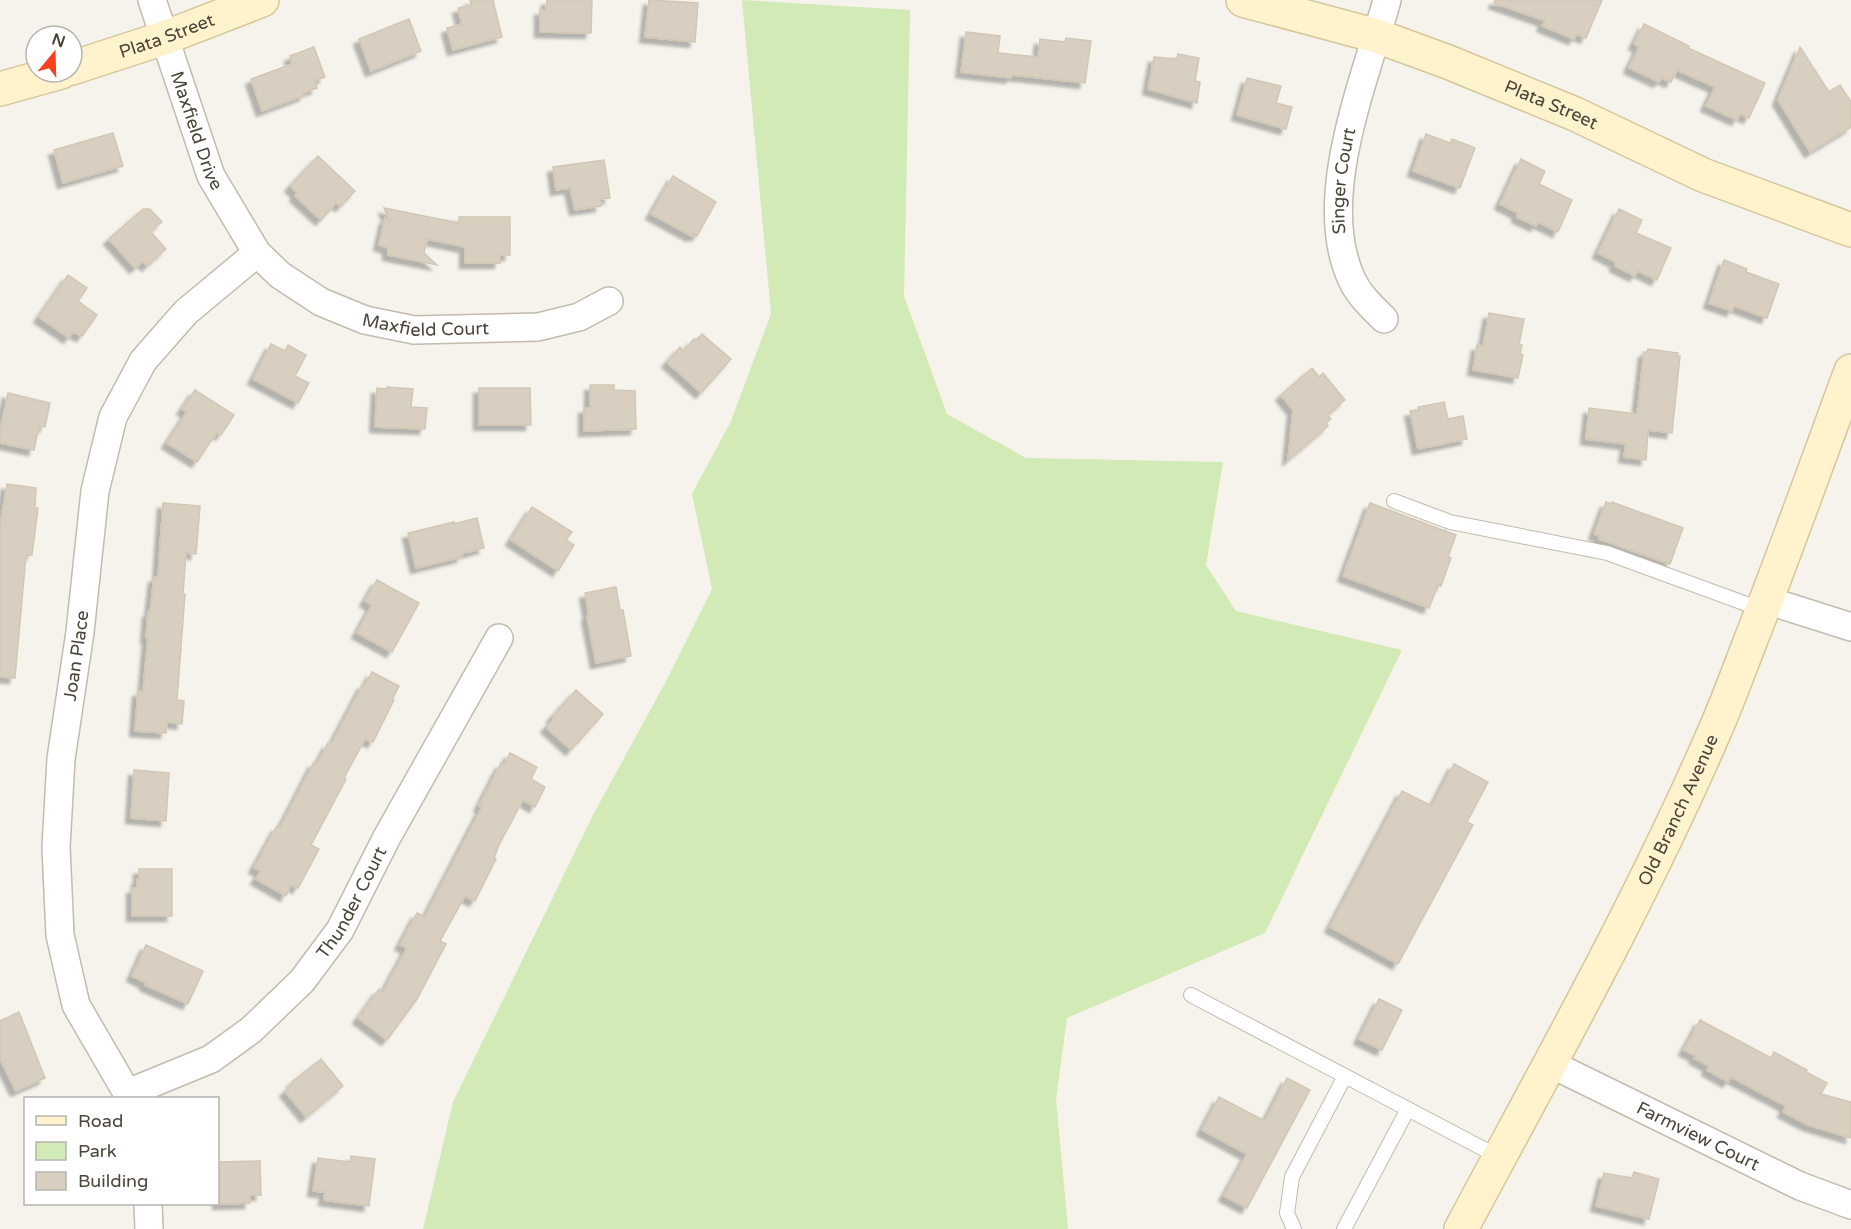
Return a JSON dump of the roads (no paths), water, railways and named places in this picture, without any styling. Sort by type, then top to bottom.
[{"type":"main road","name":"Plata Street","points":[[84,65],[164,38],[262,0]]},
{"type":"main road","name":"Plata Street","points":[[1243,0],[1377,36],[1448,62],[1575,114],[1703,175],[1851,230]]},
{"type":"main road","points":[[0,88],[24,82]]},
{"type":"main road","name":"Old Branch Avenue","points":[[1461,1229],[1581,1008],[1690,786],[1714,733],[1765,605],[1851,371]]},
{"type":"street","name":"Maxfield Drive","points":[[152,0],[212,176],[257,253]]},
{"type":"street","name":"Singer Court","points":[[1384,319],[1367,302],[1353,282],[1346,264],[1339,211],[1344,152],[1353,113],[1387,0]]},
{"type":"street","name":"Maxfield Court","points":[[257,253],[280,275],[321,302],[365,320],[414,330],[538,327],[579,317],[609,301]]},
{"type":"street","name":"Joan Place","points":[[129,1096],[76,1005],[60,935],[56,847],[61,759],[81,632],[95,491],[113,417],[143,362],[186,312],[257,253]]},
{"type":"street","points":[[1765,605],[1851,627]]},
{"type":"street","name":"Thunder Court","points":[[129,1096],[211,1059],[251,1030],[302,981],[340,930],[387,837],[499,638]]},
{"type":"street","name":"Farmview Court","points":[[1550,1063],[1790,1181],[1851,1205]]},
{"type":"street","points":[[148,1205],[149,1229]]},
{"type":"lane","points":[[1394,501],[1450,522],[1607,553],[1765,605]]},
{"type":"lane","points":[[1191,994],[1499,1157]]},
{"type":"lane","points":[[1294,1229],[1287,1213],[1292,1177],[1345,1076]]},
{"type":"lane","points":[[1344,1229],[1408,1109]]}]
